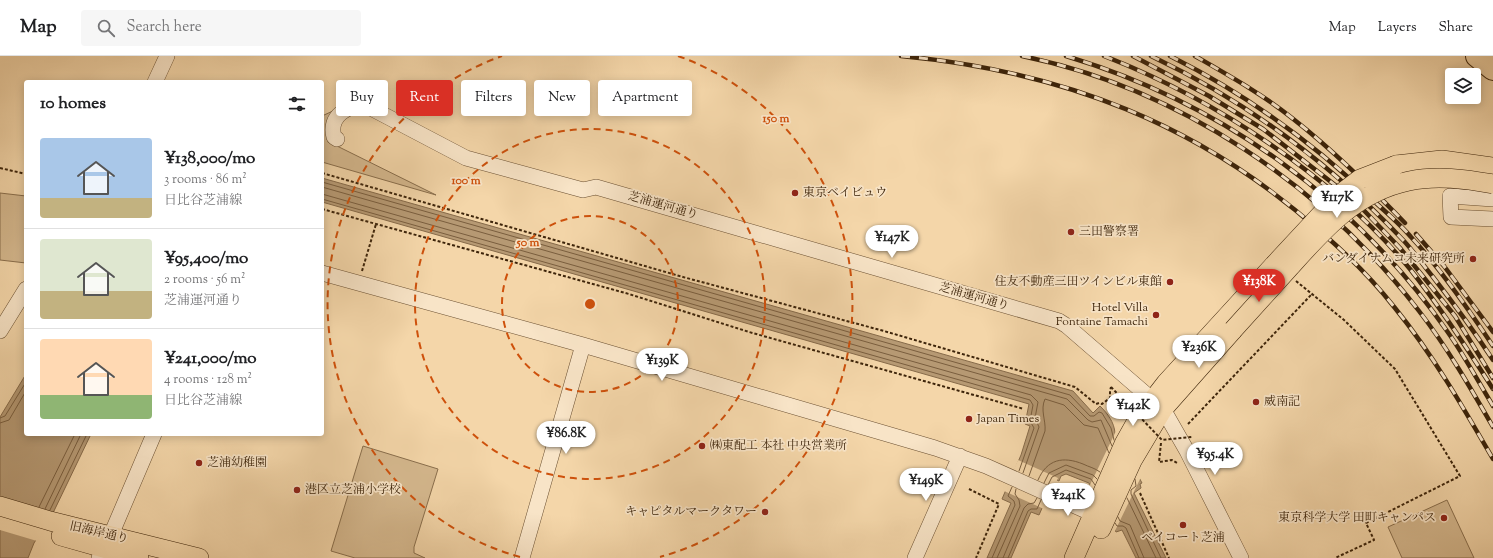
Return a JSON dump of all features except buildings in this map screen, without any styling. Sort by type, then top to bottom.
[{"type":"highway","points":[[1477,56],[1493,69]]},
{"type":"main road","points":[[1088,558],[1099,513],[1124,444],[1157,404],[1228,324],[1311,222],[1339,195],[1360,179],[1396,165],[1442,160],[1493,167]]},
{"type":"main road","points":[[1228,324],[1334,219],[1356,203],[1388,188],[1408,181],[1454,178],[1493,184]]},
{"type":"main road","points":[[1074,558],[1099,513],[1132,461],[1157,404]]},
{"type":"main road","name":"旧海岸通り","points":[[0,506],[48,527],[139,558]]},
{"type":"main road","name":"旧海岸通り","points":[[0,518],[48,527]]},
{"type":"main road","name":"旧海岸通り","points":[[104,547],[199,558]]},
{"type":"street","points":[[156,80],[166,56]]},
{"type":"street","name":"芝浦運河通り","points":[[337,139],[334,137],[332,130],[333,122],[339,113],[361,105],[367,106],[466,158],[583,190],[596,187],[1059,321],[1068,326],[1157,404],[1187,451],[1241,558]]},
{"type":"street","points":[[1493,199],[1450,196],[1451,217],[1493,219]]},
{"type":"street","points":[[324,273],[583,345],[960,456],[1099,513]]},
{"type":"street","points":[[0,331],[24,292]]},
{"type":"street","points":[[522,558],[583,345]]},
{"type":"street","points":[[104,547],[153,436]]},
{"type":"street","points":[[915,558],[960,456]]},
{"type":"path","points":[[0,168],[24,174]]},
{"type":"path","points":[[324,174],[683,277],[884,331],[1075,387],[1096,404],[1102,404],[1110,398],[1111,387],[1162,440]]},
{"type":"path","points":[[324,210],[629,294],[749,332],[1024,409]]},
{"type":"path","points":[[358,283],[376,224]]},
{"type":"path","points":[[1188,424],[1311,295],[1344,320],[1395,369],[1460,476],[1366,523],[1374,540],[1335,558]]},
{"type":"path","points":[[1162,440],[1192,437]]},
{"type":"path","points":[[1162,440],[1159,462],[1176,462],[1180,468]]},
{"type":"path","points":[[969,489],[999,504],[976,558]]},
{"type":"path","points":[[1140,493],[1170,558]]},
{"type":"shaded area","points":[[335,110],[335,145],[436,195],[324,163],[324,115]]},
{"type":"shaded area","points":[[0,193],[24,196],[24,263],[0,260]]},
{"type":"shaded area","points":[[363,446],[438,469],[414,547],[414,553],[425,558],[355,558],[331,551]]},
{"type":"shaded area","points":[[1447,500],[1474,558],[1402,558],[1388,527]]},
{"type":"water","points":[[324,179],[1073,391],[1093,413],[1100,406],[1110,418],[1115,433],[1142,483],[1140,484],[1141,488],[1134,493],[1166,558],[1136,558],[1122,530],[1116,532],[1089,483],[1066,474],[1061,476],[1059,481],[1055,479],[1039,515],[1031,512],[1011,558],[987,558],[1011,503],[1002,499],[1021,455],[1030,426],[1025,424],[1029,404],[324,203]]},
{"type":"water","points":[[24,377],[24,436],[90,436],[53,513],[34,543],[28,558],[0,558],[0,417]]},
{"type":"pier","points":[[1117,429],[1141,477],[1114,533],[1089,487]]},
{"type":"pier","points":[[1018,460],[1058,478],[1044,509],[1004,491]]},
{"type":"pier","points":[[0,499],[53,517],[37,541],[0,530]]},
{"type":"railway","points":[[901,56],[960,63],[1018,75],[1073,90],[1126,109],[1177,133],[1227,161],[1275,194],[1321,232],[1378,288],[1409,326],[1435,363],[1493,459]]},
{"type":"railway","points":[[1022,56],[1080,71],[1137,92],[1191,118],[1243,149],[1293,184],[1339,223],[1381,265],[1419,311],[1449,353],[1493,427]]},
{"type":"railway","points":[[1066,56],[1123,76],[1178,100],[1230,128],[1280,161],[1327,198],[1370,239],[1411,283],[1447,331],[1493,406]]},
{"type":"railway","points":[[1104,56],[1188,94],[1230,118],[1270,144],[1346,203],[1380,235],[1410,269],[1453,328],[1493,389]]},
{"type":"railway","points":[[1133,56],[1209,96],[1263,129],[1353,199],[1400,248],[1455,316],[1493,378]]},
{"type":"railway","points":[[1151,56],[1220,93],[1254,114],[1286,137],[1347,186],[1408,245],[1456,307],[1493,360]]},
{"type":"railway","points":[[1170,56],[1226,87],[1279,122],[1329,160],[1353,181],[1399,224],[1422,249],[1454,290],[1493,346]]},
{"type":"railway","points":[[1195,56],[1281,109],[1322,143],[1378,195],[1405,223]]},
{"type":"railway","points":[[1416,234],[1444,266],[1493,332]]},
{"type":"place","name":"東京ベイビュウ","points":[[795,193]]},
{"type":"place","name":"三田警察署","points":[[1071,232]]},
{"type":"place","name":"バンダイナムコ未来研究所","points":[[1473,259]]},
{"type":"place","name":"住友不動産三田ツインビル東館","points":[[1170,282]]},
{"type":"place","name":"Hotel Villa Fontaine Tamachi","points":[[1156,315]]},
{"type":"place","name":"威南記","points":[[1256,402]]},
{"type":"place","name":"Japan Times","points":[[969,419]]},
{"type":"place","name":"㈱東配工 本社 中央営業所","points":[[702,446]]},
{"type":"place","name":"芝浦幼稚園","points":[[199,463]]},
{"type":"place","name":"港区立芝浦小学校","points":[[297,490]]},
{"type":"place","name":"キャピタルマークタワー","points":[[765,512]]},
{"type":"place","name":"東京科学大学 田町キャンパス","points":[[1444,518]]},
{"type":"place","name":"ベイコート芝浦","points":[[1183,525]]}]
